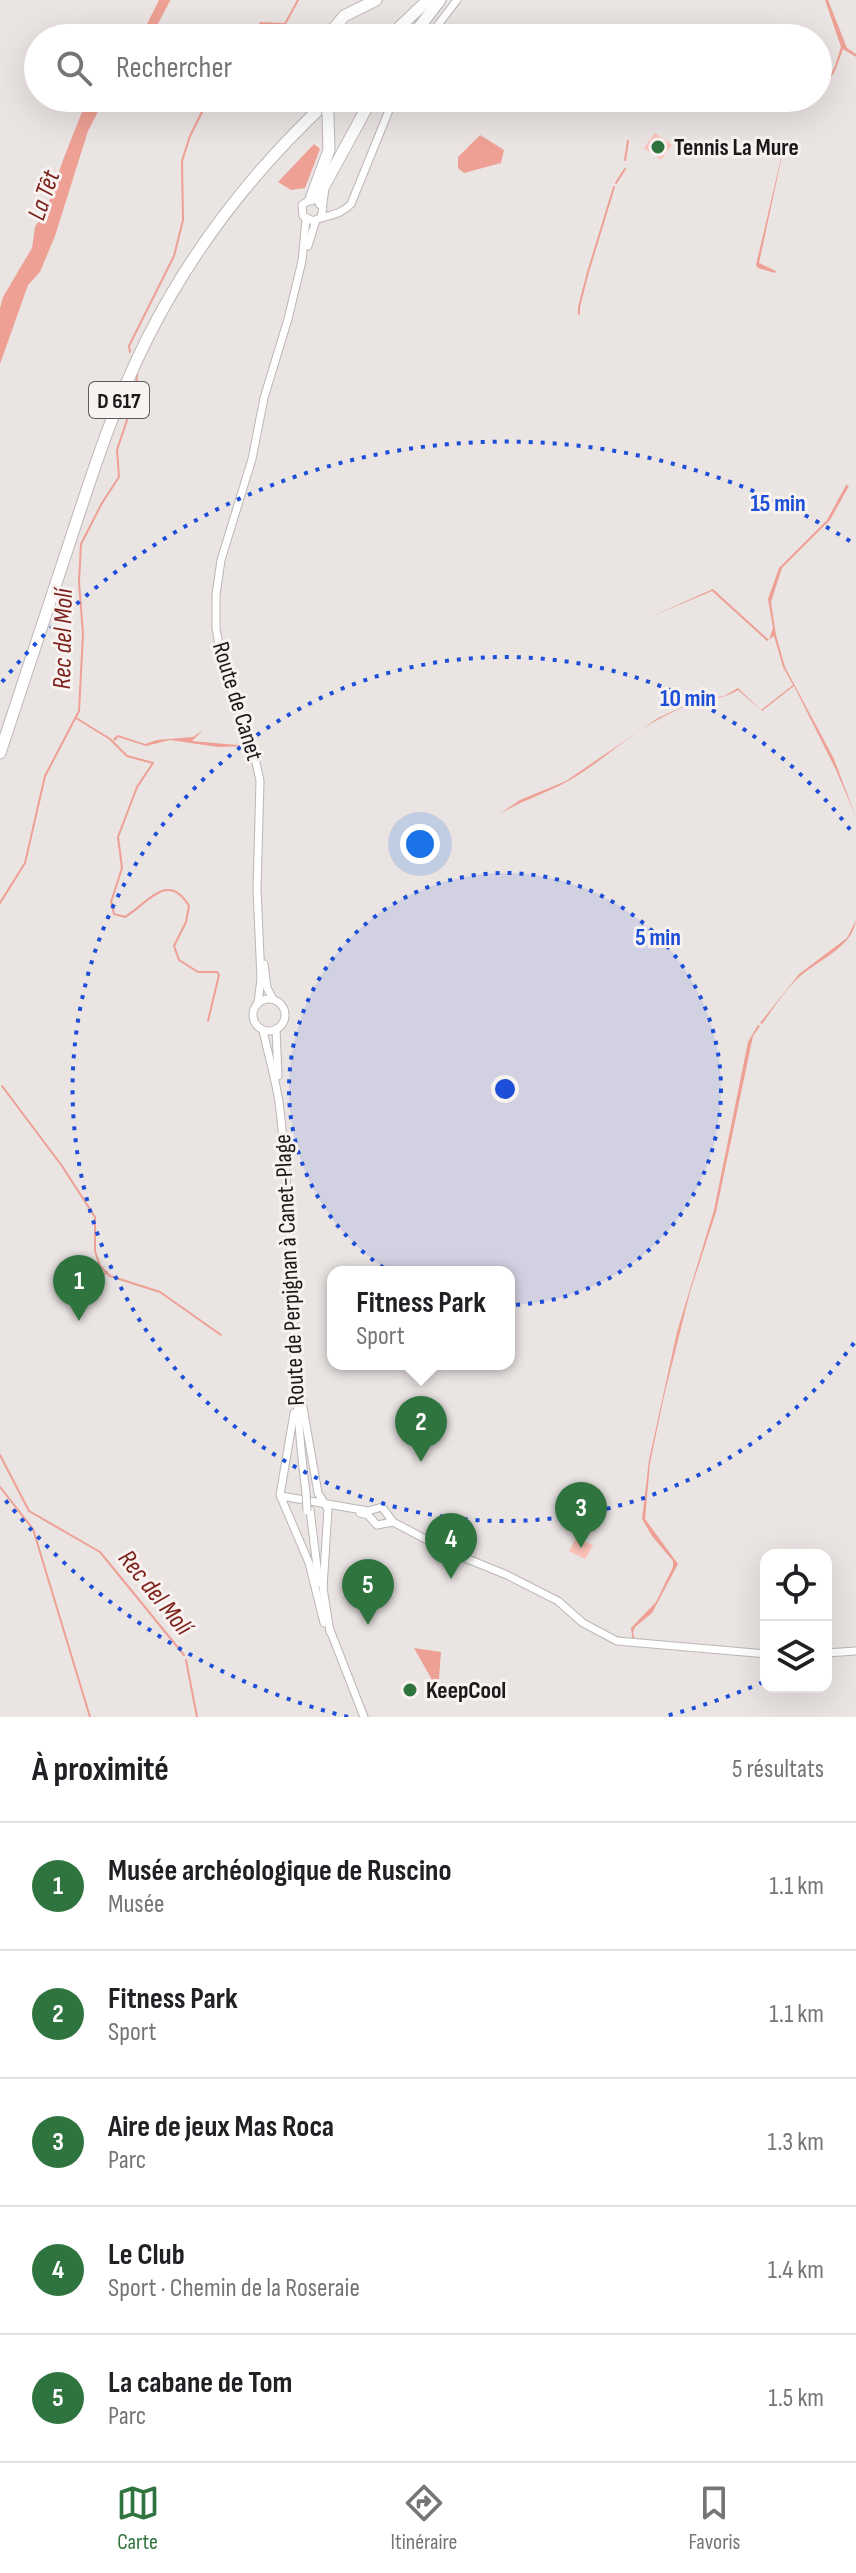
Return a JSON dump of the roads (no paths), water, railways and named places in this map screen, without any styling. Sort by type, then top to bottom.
[{"type":"highway","points":[[337,24],[344,16],[376,0]]},
{"type":"highway","points":[[403,24],[428,0]]},
{"type":"highway","points":[[411,24],[437,0]]},
{"type":"highway","points":[[421,24],[437,0]]},
{"type":"highway","name":"D 617","points":[[0,742],[104,422],[140,338],[190,253],[230,198],[270,150],[311,112]]},
{"type":"highway","name":"D 617","points":[[0,753],[108,430],[147,337],[187,267],[224,215],[313,112]]},
{"type":"highway","points":[[318,209],[330,142],[328,112]]},
{"type":"highway","points":[[318,209],[323,188],[364,112]]},
{"type":"main road","points":[[439,24],[457,0]]},
{"type":"main road","points":[[306,219],[318,209],[339,214],[349,206],[389,112]]},
{"type":"main road","name":"Route de Canet","points":[[258,1003],[261,979],[257,879],[260,781],[250,735],[222,663],[216,628],[216,595],[221,560],[249,468],[260,411],[302,261],[306,219],[301,213],[302,205],[318,209],[286,340],[263,411],[250,477],[224,561],[218,595],[224,658],[253,734],[262,772],[262,939],[267,988],[273,999]]},
{"type":"main road","points":[[273,999],[281,1004],[285,1014],[283,1023],[276,1029],[263,1030],[254,1020],[254,1009],[258,1003],[273,999]]},
{"type":"main road","name":"Route de Perpignan à Canet-Plage","points":[[276,1029],[277,1073],[292,1227],[307,1493]]},
{"type":"main road","name":"Route de Perpignan à Canet-Plage","points":[[263,1030],[277,1089],[289,1228],[296,1395],[307,1493],[312,1504]]},
{"type":"main road","points":[[298,1376],[328,1631]]},
{"type":"main road","points":[[296,1395],[289,1453],[288,1500],[328,1631],[363,1717]]},
{"type":"main road","points":[[288,1500],[326,1504],[370,1514],[377,1525],[389,1520]]},
{"type":"main road","points":[[326,1504],[370,1514],[382,1507],[389,1520],[448,1551],[507,1575],[558,1601],[592,1630],[628,1644],[760,1654]]},
{"type":"main road","points":[[326,1504],[328,1517],[323,1588],[328,1631]]},
{"type":"main road","points":[[328,1517],[336,1509],[346,1509]]},
{"type":"main road","points":[[832,1653],[856,1651]]},
{"type":"waterway","name":"La Têt","points":[[154,24],[167,0]]},
{"type":"waterway","name":"Rec del Molí","points":[[285,24],[298,0]]},
{"type":"waterway","name":"Rec del Molí","points":[[260,24],[285,24]]},
{"type":"waterway","name":"Rec del Molí","points":[[130,352],[129,346],[174,256],[183,220],[182,161],[202,112]]},
{"type":"waterway","points":[[625,160],[628,141]]},
{"type":"waterway","points":[[616,183],[625,169]]},
{"type":"waterway","points":[[579,314],[588,272],[614,187]]},
{"type":"waterway","name":"Rec del Molí","points":[[0,903],[25,863],[45,776],[79,711],[83,634],[79,582],[81,544],[119,477],[117,450],[136,393],[137,373]]},
{"type":"waterway","points":[[76,718],[110,739],[127,756],[153,763],[137,787],[118,837],[122,868],[111,902],[114,914],[125,917],[157,893],[165,890],[181,896],[189,906],[186,922],[174,946],[179,960],[198,972],[217,972],[219,975],[208,1021]]},
{"type":"waterway","points":[[2,1086],[62,1166],[95,1217],[95,1251],[100,1266],[110,1276],[160,1292],[221,1335]]},
{"type":"waterway","points":[[75,1305],[84,1288],[107,1272]]},
{"type":"waterway","name":"Rec del Molí","points":[[0,1455],[29,1511],[100,1552],[184,1655]]},
{"type":"waterway","points":[[0,1487],[33,1529],[90,1717]]},
{"type":"waterway","name":"Rec del Molí","points":[[186,1660],[197,1717]]},
{"type":"place","name":"Tennis La Mure","points":[[658,147]]},
{"type":"place","name":"Musée archéologique de Ruscino","points":[[79,1321]]},
{"type":"place","name":"Fitness Park","points":[[421,1462]]},
{"type":"place","name":"Aire de jeux Mas Roca","points":[[581,1548]]},
{"type":"place","name":"Le Club","points":[[451,1579]]},
{"type":"place","name":"La cabane de Tom","points":[[368,1625]]},
{"type":"place","name":"KeepCool","points":[[410,1690]]}]
